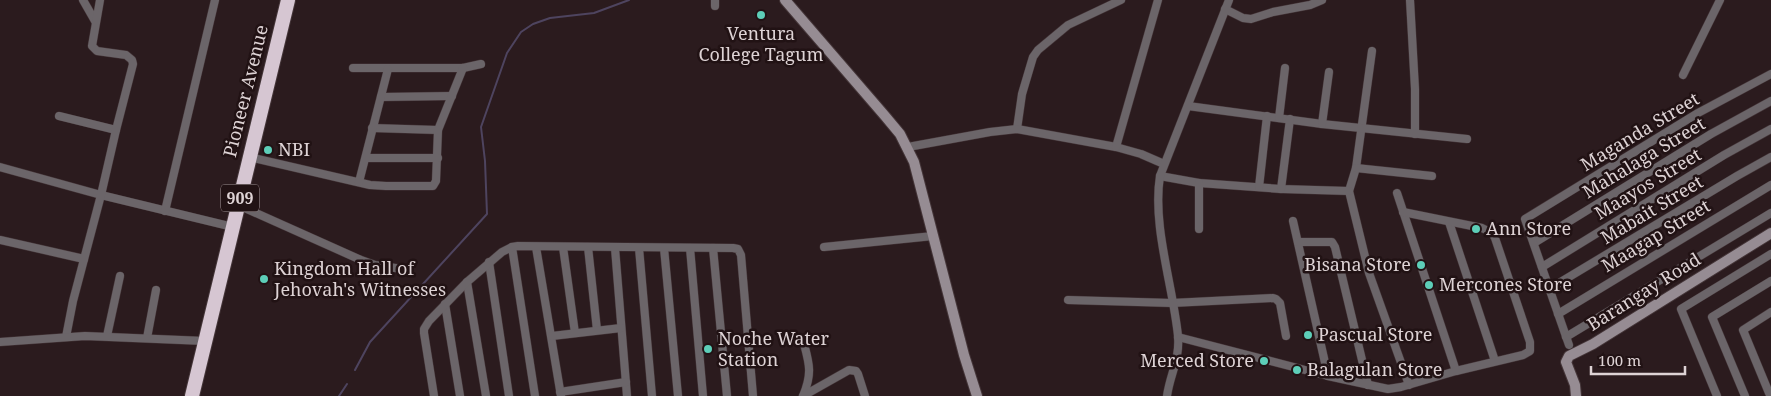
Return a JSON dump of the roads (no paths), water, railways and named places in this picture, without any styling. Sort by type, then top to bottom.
[{"type":"highway","name":"Pioneer Avenue","points":[[192,396],[288,0]]},
{"type":"main road","points":[[785,0],[885,116],[908,147],[919,181],[964,354],[978,396]]},
{"type":"main road","name":"Barangay Road","points":[[1576,396],[1575,386],[1566,362],[1569,356],[1593,344],[1771,233]]},
{"type":"street","points":[[83,0],[95,21]]},
{"type":"street","points":[[66,337],[133,64],[132,60],[126,55],[94,50],[92,42],[100,0]]},
{"type":"street","points":[[165,211],[215,0]]},
{"type":"street","points":[[1018,129],[1022,94],[1030,67],[1038,50],[1068,25],[1121,0]]},
{"type":"street","points":[[1116,147],[1158,0]]},
{"type":"street","points":[[1177,396],[1168,394],[1175,368],[1178,337],[1158,201],[1160,176],[1229,0]]},
{"type":"street","points":[[1225,9],[1244,18],[1251,19],[1273,12],[1310,5],[1322,0]]},
{"type":"street","points":[[1410,0],[1415,89],[1415,134]]},
{"type":"street","points":[[1683,74],[1720,0]]},
{"type":"street","points":[[1372,51],[1356,168],[1349,191],[1374,288],[1409,385]]},
{"type":"street","points":[[353,68],[463,68],[481,64]]},
{"type":"street","points":[[249,158],[359,182],[386,186],[433,186],[436,181],[438,130],[463,68]]},
{"type":"street","points":[[1279,118],[1286,68]]},
{"type":"street","points":[[359,182],[388,69]]},
{"type":"street","points":[[1322,124],[1329,72]]},
{"type":"street","name":"Maganda Street","points":[[1534,243],[1525,219],[1698,113],[1771,74]]},
{"type":"street","points":[[381,98],[452,96]]},
{"type":"street","name":"Mahalaga Street","points":[[1534,243],[1711,134],[1771,101]]},
{"type":"street","points":[[1188,106],[1322,124],[1467,139]]},
{"type":"street","points":[[59,116],[116,130]]},
{"type":"street","points":[[1259,187],[1267,116]]},
{"type":"street","points":[[1281,189],[1290,119]]},
{"type":"street","points":[[372,128],[438,130]]},
{"type":"street","points":[[908,147],[990,132],[1018,129],[1116,147],[1141,154],[1164,164]]},
{"type":"street","name":"Maayos Street","points":[[1542,267],[1716,160],[1771,129]]},
{"type":"street","name":"Mabait Street","points":[[1550,289],[1771,157]]},
{"type":"street","points":[[366,158],[438,158]]},
{"type":"street","points":[[0,167],[101,195],[233,227]]},
{"type":"street","points":[[1356,168],[1432,176]]},
{"type":"street","points":[[1160,176],[1200,183],[1281,189],[1349,191]]},
{"type":"street","points":[[1199,229],[1200,183]]},
{"type":"street","name":"Maagap Street","points":[[1558,314],[1771,185]]},
{"type":"street","points":[[1397,192],[1456,371]]},
{"type":"street","points":[[238,205],[361,260],[375,265],[402,269]]},
{"type":"street","points":[[1178,337],[1328,376],[1388,389],[1527,353],[1531,348],[1530,342],[1492,233],[1482,228],[1403,212]]},
{"type":"street","points":[[1534,243],[1567,341],[1771,213]]},
{"type":"street","points":[[1293,221],[1328,376]]},
{"type":"street","points":[[1449,222],[1496,361]]},
{"type":"street","points":[[824,247],[933,236]]},
{"type":"street","points":[[0,240],[84,258]]},
{"type":"street","points":[[1298,242],[1332,242],[1335,247],[1368,385]]},
{"type":"street","points":[[512,247],[534,396]]},
{"type":"street","points":[[434,396],[424,329],[429,321],[467,282],[502,252],[512,247],[588,247],[738,249],[741,255],[753,396]]},
{"type":"street","points":[[536,247],[561,394],[626,382]]},
{"type":"street","points":[[563,247],[575,333]]},
{"type":"street","points":[[588,247],[597,330]]},
{"type":"street","points":[[615,248],[627,396]]},
{"type":"street","points":[[639,248],[652,396]]},
{"type":"street","points":[[664,248],[678,396]]},
{"type":"street","points":[[690,248],[703,396]]},
{"type":"street","points":[[713,248],[727,396]]},
{"type":"street","points":[[1717,396],[1681,308],[1771,254]]},
{"type":"street","points":[[490,262],[509,396]]},
{"type":"street","points":[[107,336],[120,276]]},
{"type":"street","points":[[1745,396],[1712,317],[1771,281]]},
{"type":"street","points":[[467,282],[486,396]]},
{"type":"street","points":[[147,338],[156,290]]},
{"type":"street","points":[[1068,300],[1172,302],[1276,299],[1280,303],[1286,336]]},
{"type":"street","points":[[445,304],[460,396]]},
{"type":"street","points":[[1771,312],[1743,330],[1771,392]]},
{"type":"street","points":[[552,336],[621,328]]},
{"type":"street","points":[[0,342],[107,336],[205,341]]},
{"type":"street","points":[[803,340],[810,370],[808,385],[803,396]]},
{"type":"street","points":[[803,396],[849,370],[853,370],[858,374],[865,396]]},
{"type":"street","points":[[593,387],[594,396]]},
{"type":"waterway","points":[[355,370],[370,342],[487,214],[485,161],[481,127],[507,53],[521,32],[533,24],[550,18],[594,13],[629,0]]},
{"type":"waterway","points":[[339,396],[347,384]]},
{"type":"place","name":"Ventura College Tagum","points":[[761,15]]},
{"type":"place","name":"NBI","points":[[268,150]]},
{"type":"place","name":"Ann Store","points":[[1476,229]]},
{"type":"place","name":"Bisana Store","points":[[1421,265]]},
{"type":"place","name":"Kingdom Hall of Jehovah's Witnesses","points":[[264,279]]},
{"type":"place","name":"Mercones Store","points":[[1429,285]]},
{"type":"place","name":"Pascual Store","points":[[1308,335]]},
{"type":"place","name":"Noche Water Station","points":[[708,349]]},
{"type":"place","name":"Merced Store","points":[[1264,361]]},
{"type":"place","name":"Balagulan Store","points":[[1297,370]]}]
